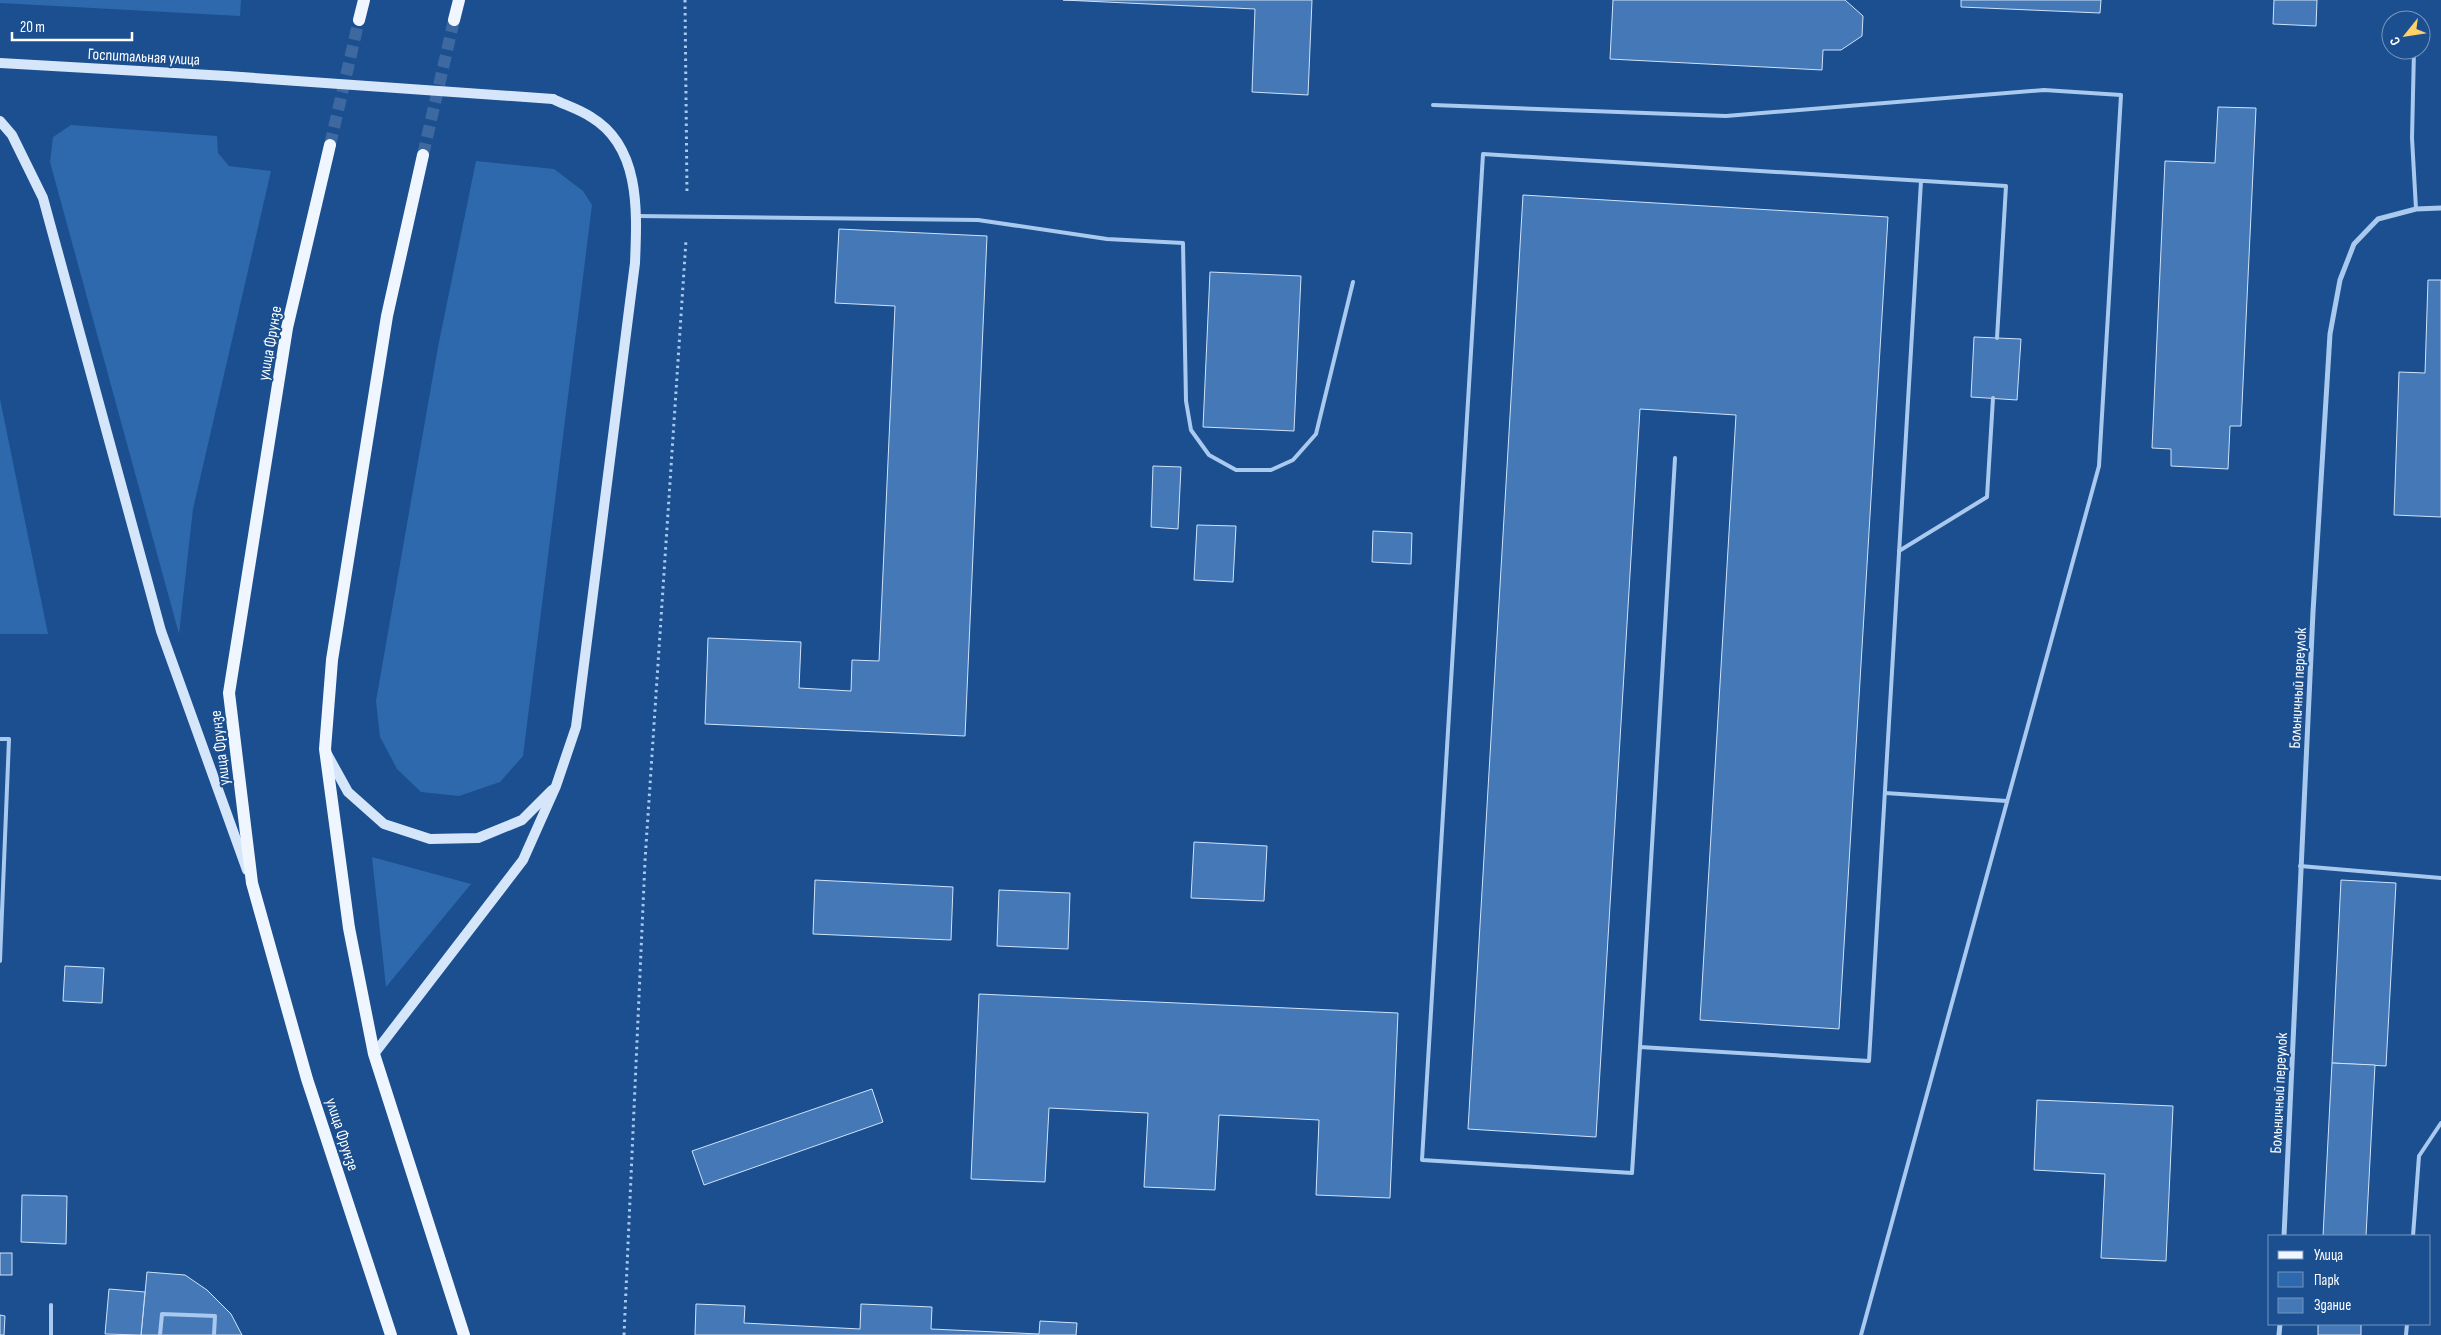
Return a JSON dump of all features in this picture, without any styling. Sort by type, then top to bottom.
[{"type":"main road","points":[[359,20],[364,0]]},
{"type":"main road","name":"Госпитальная улица","points":[[0,63],[227,76],[552,99],[592,117],[617,141],[631,172],[636,216]]},
{"type":"main road","points":[[0,121],[12,135],[43,198],[161,631],[252,884]]},
{"type":"main road","name":"улица Фрунзе","points":[[330,145],[286,328],[229,693],[252,884],[307,1079],[391,1335]]},
{"type":"main road","points":[[423,155],[387,316],[332,660],[325,749],[349,928],[374,1054],[464,1335]]},
{"type":"main road","points":[[374,1054],[523,860],[556,786],[576,727],[634,272],[636,216]]},
{"type":"main road","points":[[325,749],[348,792],[384,824],[430,840],[478,838],[522,820],[556,786]]},
{"type":"street","points":[[457,10],[467,0]]},
{"type":"street","name":"Больничный переулок","points":[[2284,1235],[2300,866],[2330,334],[2340,280],[2354,244],[2378,219],[2416,209],[2441,208]]},
{"type":"lane","points":[[2414,60],[2412,138],[2416,209]]},
{"type":"lane","points":[[1433,106],[1726,116],[2044,90],[2121,95],[2099,466],[1862,1335]]},
{"type":"lane","points":[[1674,458],[1632,1173],[1422,1160],[1482,154],[2006,186],[1997,338]]},
{"type":"lane","points":[[1640,1047],[1869,1061],[1921,181]]},
{"type":"lane","points":[[636,216],[978,220],[1107,239],[1183,243],[1186,401],[1191,430],[1209,455],[1236,470],[1271,470],[1293,460],[1316,434],[1352,282]]},
{"type":"lane","points":[[1900,551],[1987,497],[1993,398]]},
{"type":"lane","points":[[0,739],[9,739],[0,960]]},
{"type":"lane","points":[[1885,793],[2007,801]]},
{"type":"lane","points":[[2300,866],[2441,878]]},
{"type":"lane","points":[[2413,1235],[2419,1156],[2441,1123]]},
{"type":"lane","points":[[51,1305],[51,1335]]},
{"type":"lane","points":[[160,1335],[162,1314],[215,1316],[214,1335]]},
{"type":"path","points":[[624,1335],[645,861],[688,216],[684,98],[685,0]]},
{"type":"green space","points":[[0,0],[241,0],[240,16],[0,3]]},
{"type":"green space","points":[[71,125],[217,136],[218,153],[229,166],[271,171],[193,509],[179,634],[50,162],[53,137]]},
{"type":"green space","points":[[476,161],[554,169],[583,191],[592,205],[523,756],[500,782],[459,796],[421,792],[397,769],[380,737],[376,701],[438,347]]},
{"type":"green space","points":[[0,399],[48,634],[0,634]]},
{"type":"green space","points":[[372,857],[471,884],[386,987]]},
{"type":"building","points":[[1063,0],[1312,0],[1308,95],[1252,92],[1255,9]]},
{"type":"building","points":[[1613,0],[1845,0],[1863,16],[1862,36],[1841,50],[1823,50],[1822,70],[1610,59]]},
{"type":"building","points":[[1961,0],[2101,0],[2100,13],[1961,7]]},
{"type":"building","points":[[2274,0],[2317,0],[2316,26],[2273,24]]},
{"type":"building","points":[[2218,107],[2256,108],[2241,426],[2230,426],[2228,469],[2171,466],[2171,449],[2152,448],[2165,161],[2215,163]]},
{"type":"building","points":[[1523,195],[1888,217],[1839,1029],[1700,1020],[1736,415],[1640,409],[1596,1137],[1468,1129]]},
{"type":"building","points":[[839,229],[987,236],[965,736],[705,724],[708,638],[801,642],[799,688],[851,691],[852,660],[879,661],[895,306],[835,303]]},
{"type":"building","points":[[1210,272],[1301,276],[1294,431],[1203,427]]},
{"type":"building","points":[[2428,280],[2441,280],[2441,517],[2394,515],[2399,372],[2425,373]]},
{"type":"building","points":[[1974,337],[2021,339],[2017,400],[1971,397]]},
{"type":"building","points":[[1153,466],[1181,467],[1178,529],[1151,527]]},
{"type":"building","points":[[1197,525],[1236,526],[1233,582],[1194,580]]},
{"type":"building","points":[[1373,531],[1412,533],[1411,564],[1372,562]]},
{"type":"building","points":[[1194,842],[1267,846],[1264,901],[1191,898]]},
{"type":"building","points":[[815,880],[953,887],[951,940],[813,934]]},
{"type":"building","points":[[2341,880],[2396,883],[2386,1066],[2332,1063]]},
{"type":"building","points":[[999,890],[1070,893],[1068,949],[997,946]]},
{"type":"building","points":[[65,966],[104,968],[102,1003],[63,1001]]},
{"type":"building","points":[[979,994],[1398,1013],[1390,1198],[1316,1195],[1319,1120],[1219,1115],[1215,1190],[1144,1187],[1148,1113],[1049,1108],[1045,1182],[971,1179]]},
{"type":"building","points":[[2332,1063],[2375,1065],[2366,1235],[2323,1235]]},
{"type":"building","points":[[872,1089],[883,1122],[704,1185],[692,1151]]},
{"type":"building","points":[[2037,1100],[2173,1106],[2166,1261],[2101,1258],[2105,1174],[2034,1170]]},
{"type":"building","points":[[22,1195],[67,1196],[66,1244],[21,1242]]},
{"type":"building","points":[[0,1253],[12,1253],[12,1275],[0,1275]]},
{"type":"building","points":[[147,1272],[185,1275],[207,1290],[231,1314],[242,1335],[141,1335]]},
{"type":"building","points":[[109,1289],[145,1292],[141,1335],[105,1334]]},
{"type":"building","points":[[696,1304],[745,1306],[744,1323],[860,1329],[861,1304],[932,1307],[931,1329],[1039,1334],[1040,1321],[1077,1323],[1076,1335],[695,1335]]},
{"type":"building","points":[[0,1315],[5,1316],[4,1335],[0,1335]]},
{"type":"building","points":[[2318,1325],[2361,1325],[2361,1335],[2318,1335]]},
{"type":"tunnel","points":[[330,145],[359,20]]},
{"type":"tunnel","points":[[423,155],[454,20]]}]
